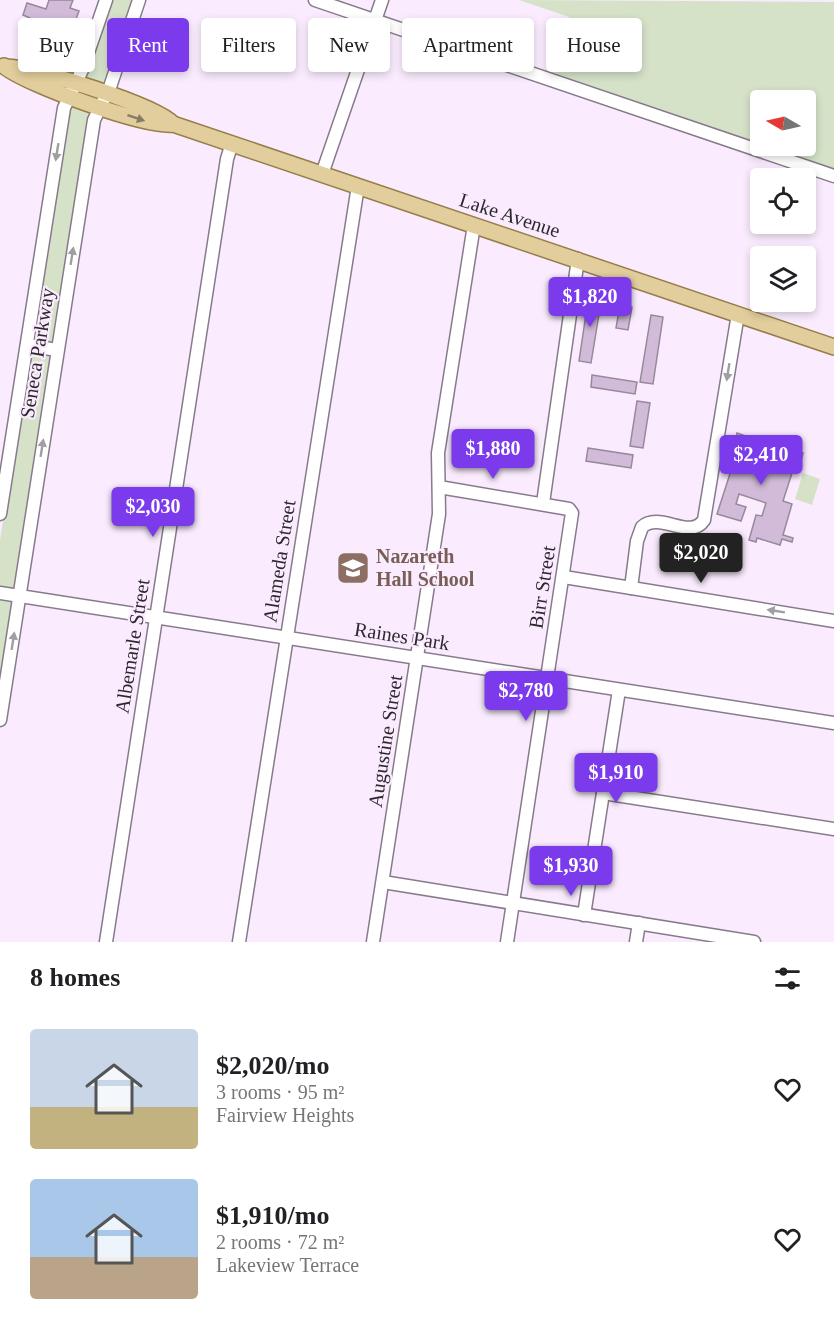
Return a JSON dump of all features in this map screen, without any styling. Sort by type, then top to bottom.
[{"type":"main road","name":"Lake Avenue","points":[[2,66],[20,78],[155,111],[173,124],[834,347]]},
{"type":"street","name":"Seneca Parkway","points":[[0,514],[64,108],[106,0]]},
{"type":"street","name":"Seneca Parkway","points":[[0,720],[94,120],[139,0]]},
{"type":"street","points":[[315,0],[366,18]]},
{"type":"street","points":[[376,18],[382,0]]},
{"type":"street","points":[[390,26],[834,176]]},
{"type":"street","points":[[322,174],[357,72]]},
{"type":"street","name":"Albemarle Street","points":[[106,942],[232,143]]},
{"type":"street","name":"Alameda Street","points":[[239,942],[352,205],[358,186]]},
{"type":"street","name":"Augustine Street","points":[[373,942],[439,514],[438,453],[474,225]]},
{"type":"street","points":[[439,487],[543,503],[578,259]]},
{"type":"street","points":[[631,588],[642,527],[652,522],[693,529],[701,526],[704,520],[738,314]]},
{"type":"street","points":[[27,345],[57,350]]},
{"type":"street","name":"Birr Street","points":[[507,942],[572,513],[569,509],[543,503]]},
{"type":"street","points":[[564,577],[834,621]]},
{"type":"street","name":"Raines Park","points":[[0,593],[834,723]]},
{"type":"street","points":[[584,915],[619,690]]},
{"type":"street","points":[[603,793],[834,830]]},
{"type":"street","points":[[383,882],[754,942]]},
{"type":"street","points":[[636,942],[639,923]]},
{"type":"green space","points":[[109,0],[134,0],[128,18],[107,18],[107,72],[109,72],[105,83],[87,80],[84,76],[85,72],[95,72],[95,43]]},
{"type":"green space","points":[[519,0],[834,2],[834,176],[775,156],[816,156],[816,90],[750,90],[750,147],[550,79],[552,72],[642,72],[642,18],[569,18]]},
{"type":"green space","points":[[69,104],[90,112],[0,690],[0,540]]},
{"type":"green space","points":[[803,473],[820,479],[812,505],[795,499]]},
{"type":"building","points":[[49,0],[73,0],[70,8],[79,11],[76,18],[30,18],[23,15],[27,3],[46,9]]},
{"type":"building","points":[[589,294],[602,296],[591,363],[579,361]]},
{"type":"building","points":[[620,305],[632,307],[628,330],[616,328]]},
{"type":"building","points":[[651,315],[663,317],[653,384],[640,382]]},
{"type":"building","points":[[592,375],[637,382],[635,394],[591,387]]},
{"type":"building","points":[[637,401],[650,403],[643,448],[630,446]]},
{"type":"building","points":[[737,433],[789,451],[789,449],[803,453],[798,472],[793,470],[783,501],[792,504],[783,535],[793,538],[792,542],[782,539],[780,545],[757,538],[756,542],[749,540],[756,515],[762,516],[766,503],[739,494],[736,504],[746,507],[741,521],[717,514],[737,452],[732,451]]},
{"type":"building","points":[[588,448],[633,455],[631,468],[586,461]]},
{"type":"place","name":"Nazareth Hall School","points":[[353,568]]}]
